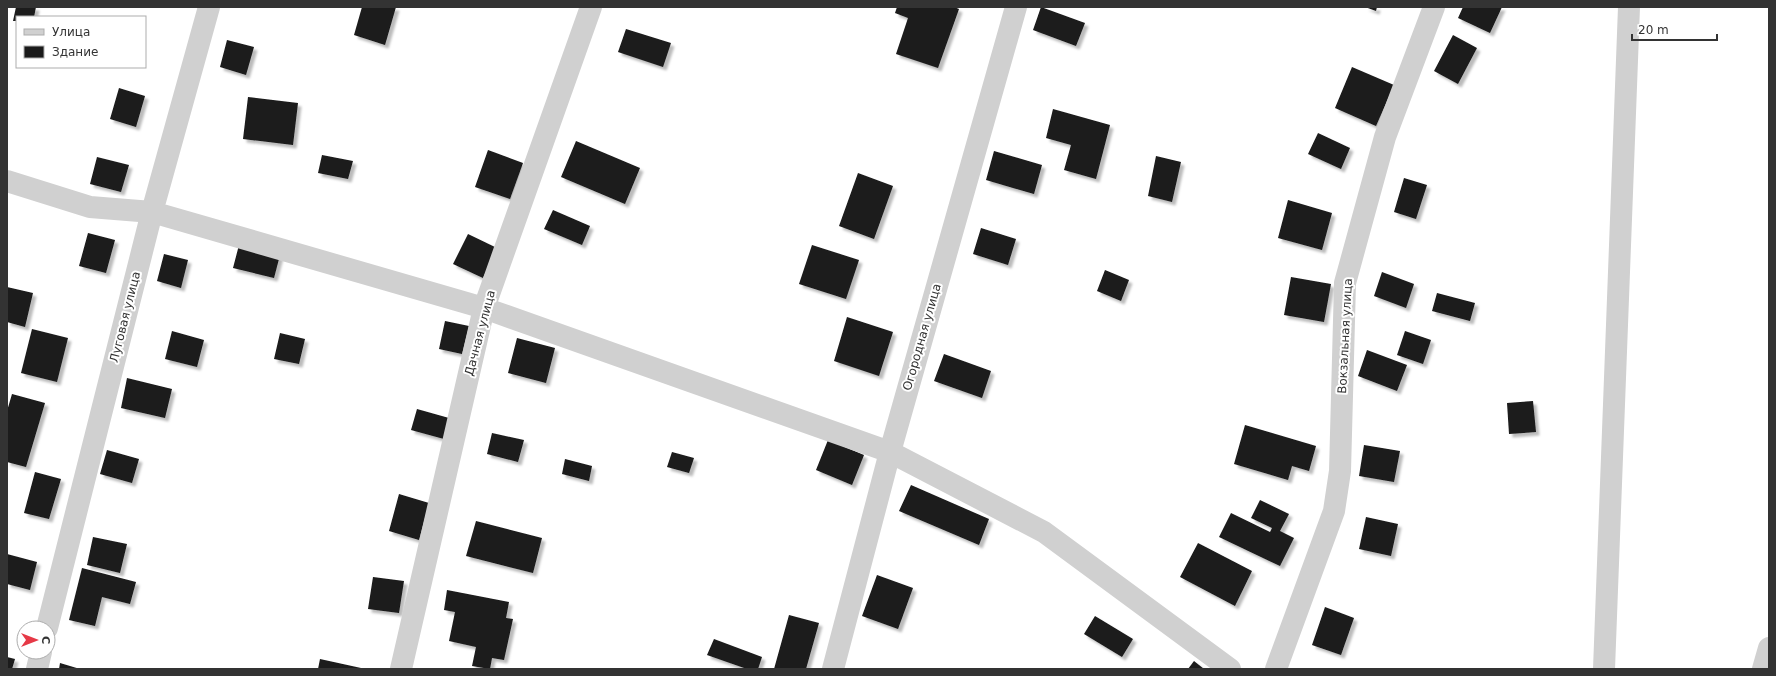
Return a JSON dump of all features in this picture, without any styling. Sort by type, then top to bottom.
[{"type":"street","name":"Луговая улица","points":[[49,620],[152,212],[209,7]]},
{"type":"street","name":"Дачная улица","points":[[400,669],[484,308],[591,7]]},
{"type":"street","name":"Огородная улица","points":[[833,669],[890,452],[1016,7]]},
{"type":"street","name":"Вокзальная улица","points":[[1276,669],[1334,511],[1340,471],[1345,283],[1385,137],[1434,7]]},
{"type":"street","points":[[1604,669],[1629,7]]},
{"type":"street","points":[[7,181],[90,208],[152,212],[484,308],[890,452],[1044,532],[1230,669]]},
{"type":"street","points":[[1763,669],[1769,648]]},
{"type":"building","points":[[16,7],[36,7],[34,16],[16,16],[16,21],[13,21]]},
{"type":"building","points":[[362,7],[396,7],[385,45],[354,35]]},
{"type":"building","points":[[897,7],[954,7],[959,9],[938,68],[896,54],[908,18],[895,13]]},
{"type":"building","points":[[1041,7],[1085,23],[1076,46],[1033,30]]},
{"type":"building","points":[[1365,7],[1377,7],[1376,11]]},
{"type":"building","points":[[1463,7],[1502,7],[1490,33],[1458,18]]},
{"type":"building","points":[[626,29],[671,43],[663,67],[618,52]]},
{"type":"building","points":[[1453,35],[1477,48],[1458,84],[1434,71]]},
{"type":"building","points":[[227,40],[254,47],[246,75],[220,67]]},
{"type":"building","points":[[1352,67],[1394,85],[1376,126],[1335,108]]},
{"type":"building","points":[[119,88],[145,96],[136,127],[110,119]]},
{"type":"building","points":[[248,97],[298,103],[293,145],[243,139]]},
{"type":"building","points":[[1053,109],[1110,125],[1096,179],[1064,170],[1071,145],[1046,138]]},
{"type":"building","points":[[1318,133],[1350,148],[1341,169],[1308,154]]},
{"type":"building","points":[[576,141],[640,168],[625,204],[561,177]]},
{"type":"building","points":[[488,150],[523,163],[510,199],[475,187]]},
{"type":"building","points":[[994,151],[1042,165],[1034,194],[986,180]]},
{"type":"building","points":[[322,155],[353,161],[348,179],[318,173]]},
{"type":"building","points":[[1156,156],[1181,162],[1172,202],[1148,196]]},
{"type":"building","points":[[97,157],[129,165],[121,192],[90,184]]},
{"type":"building","points":[[858,173],[893,186],[874,239],[839,226]]},
{"type":"building","points":[[1404,178],[1427,185],[1416,219],[1394,212]]},
{"type":"building","points":[[1288,200],[1332,213],[1322,250],[1278,238]]},
{"type":"building","points":[[553,210],[590,226],[582,245],[544,229]]},
{"type":"building","points":[[981,228],[1016,239],[1008,265],[973,254]]},
{"type":"building","points":[[88,233],[115,240],[106,273],[79,266]]},
{"type":"building","points":[[468,234],[497,248],[483,278],[453,264]]},
{"type":"building","points":[[239,245],[280,255],[274,278],[233,268]]},
{"type":"building","points":[[812,245],[859,260],[846,299],[799,284]]},
{"type":"building","points":[[164,254],[188,260],[181,288],[157,281]]},
{"type":"building","points":[[1105,270],[1129,280],[1121,301],[1097,291]]},
{"type":"building","points":[[1382,272],[1414,284],[1406,308],[1374,296]]},
{"type":"building","points":[[1291,277],[1331,284],[1324,322],[1284,315]]},
{"type":"building","points":[[7,287],[33,293],[25,327],[7,322]]},
{"type":"building","points":[[1437,293],[1475,303],[1470,321],[1432,311]]},
{"type":"building","points":[[847,317],[893,332],[879,376],[834,361]]},
{"type":"building","points":[[445,321],[469,326],[462,354],[439,349]]},
{"type":"building","points":[[32,329],[68,338],[57,382],[21,373]]},
{"type":"building","points":[[172,331],[204,340],[197,367],[165,359]]},
{"type":"building","points":[[1405,331],[1431,340],[1423,364],[1397,355]]},
{"type":"building","points":[[280,333],[305,339],[299,364],[274,359]]},
{"type":"building","points":[[517,338],[555,348],[546,383],[508,373]]},
{"type":"building","points":[[1367,350],[1407,365],[1397,391],[1358,376]]},
{"type":"building","points":[[944,354],[991,371],[982,398],[934,381]]},
{"type":"building","points":[[127,378],[172,389],[165,418],[121,408]]},
{"type":"building","points":[[12,394],[45,403],[26,467],[7,462],[7,411]]},
{"type":"building","points":[[1533,401],[1536,432],[1509,434],[1507,403]]},
{"type":"building","points":[[417,409],[449,418],[444,439],[411,430]]},
{"type":"building","points":[[1245,425],[1316,446],[1309,471],[1292,466],[1288,480],[1234,464]]},
{"type":"building","points":[[492,433],[524,440],[518,462],[487,454]]},
{"type":"building","points":[[828,440],[864,455],[852,485],[816,470]]},
{"type":"building","points":[[1364,445],[1400,451],[1394,482],[1359,476]]},
{"type":"building","points":[[107,450],[139,459],[132,483],[100,474]]},
{"type":"building","points":[[672,452],[694,458],[689,473],[667,467]]},
{"type":"building","points":[[565,459],[592,466],[589,481],[562,474]]},
{"type":"building","points":[[35,472],[61,479],[49,519],[24,513]]},
{"type":"building","points":[[911,485],[989,519],[979,545],[899,511]]},
{"type":"building","points":[[399,494],[429,503],[419,540],[389,531]]},
{"type":"building","points":[[1260,500],[1289,514],[1280,531],[1294,538],[1280,566],[1219,537],[1231,513],[1270,532],[1272,528],[1251,518]]},
{"type":"building","points":[[1366,517],[1398,524],[1391,556],[1359,549]]},
{"type":"building","points":[[476,521],[542,538],[533,573],[466,556]]},
{"type":"building","points":[[93,537],[127,544],[120,573],[87,565]]},
{"type":"building","points":[[1198,543],[1252,571],[1235,606],[1180,577]]},
{"type":"building","points":[[7,554],[37,562],[30,590],[7,584]]},
{"type":"building","points":[[82,568],[136,582],[130,604],[102,597],[95,626],[69,620]]},
{"type":"building","points":[[877,575],[913,588],[898,629],[862,616]]},
{"type":"building","points":[[373,577],[404,581],[399,613],[368,609]]},
{"type":"building","points":[[447,590],[509,602],[506,618],[513,619],[504,660],[492,658],[490,669],[472,666],[476,647],[449,641],[455,612],[444,610]]},
{"type":"building","points":[[1325,607],[1354,618],[1341,655],[1312,645]]},
{"type":"building","points":[[789,615],[819,623],[806,669],[774,669]]},
{"type":"building","points":[[1095,616],[1133,639],[1122,657],[1084,634]]},
{"type":"building","points":[[714,639],[762,657],[758,669],[747,669],[707,655]]},
{"type":"building","points":[[7,657],[15,659],[12,669],[7,669]]},
{"type":"building","points":[[320,659],[361,668],[361,669],[318,669]]},
{"type":"building","points":[[1194,661],[1204,669],[1188,669]]},
{"type":"building","points":[[60,663],[80,669],[59,669]]}]
